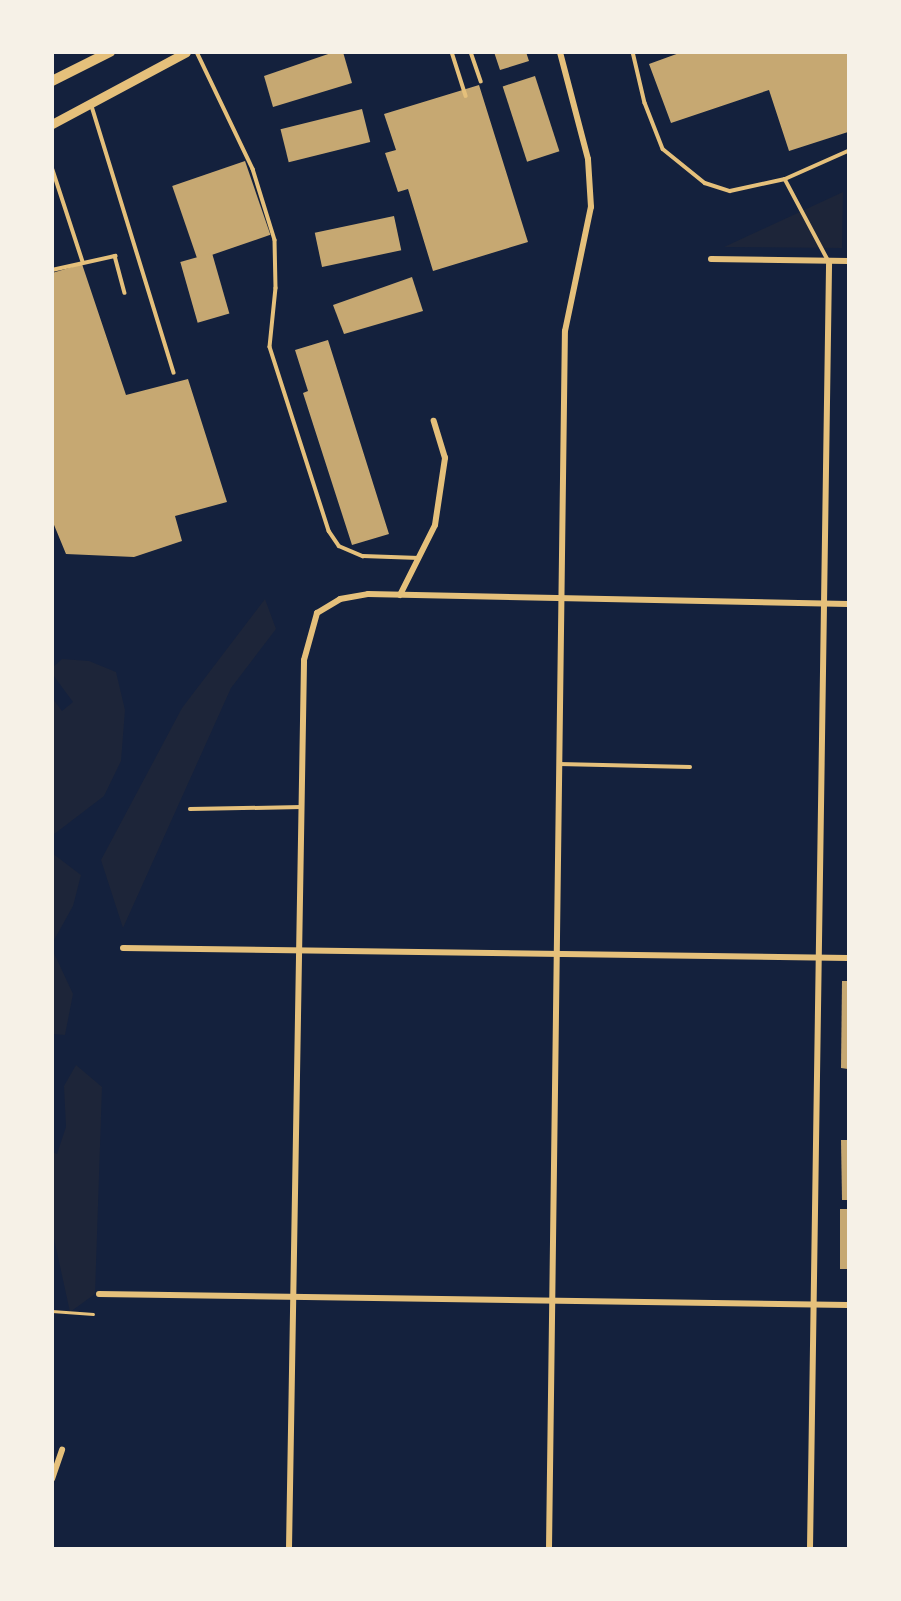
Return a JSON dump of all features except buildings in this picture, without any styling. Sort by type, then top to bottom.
[{"type":"highway","points":[[52,82],[110,52]]},
{"type":"main road","points":[[52,124],[90,101],[186,52]]},
{"type":"street","points":[[549,1549],[565,331],[589,229],[592,183],[560,52]]},
{"type":"street","points":[[710,259],[849,261]]},
{"type":"street","points":[[810,1549],[829,261]]},
{"type":"street","points":[[400,595],[435,525],[445,458],[434,421]]},
{"type":"street","points":[[289,1549],[304,660],[317,612],[353,595],[849,604]]},
{"type":"street","points":[[123,948],[849,958]]},
{"type":"street","points":[[99,1294],[849,1306]]},
{"type":"street","points":[[52,1479],[62,1450]]},
{"type":"lane","points":[[197,52],[253,169],[275,240],[276,288],[270,347],[329,531],[339,547],[363,556],[419,558]]},
{"type":"lane","points":[[452,52],[466,96]]},
{"type":"lane","points":[[471,52],[481,81]]},
{"type":"lane","points":[[633,52],[645,103],[673,161],[705,183],[730,191],[785,179],[849,151]]},
{"type":"lane","points":[[90,101],[174,372]]},
{"type":"lane","points":[[52,167],[83,262]]},
{"type":"lane","points":[[785,179],[829,261]]},
{"type":"lane","points":[[52,270],[115,256],[125,293]]},
{"type":"lane","points":[[559,764],[690,767]]},
{"type":"lane","points":[[190,809],[302,807]]},
{"type":"path","points":[[52,1311],[93,1314]]},
{"type":"shaded area","points":[[843,192],[842,248],[724,247]]},
{"type":"shaded area","points":[[265,599],[276,629],[231,688],[123,928],[101,860],[182,708]]},
{"type":"shaded area","points":[[62,659],[89,661],[116,672],[125,710],[121,761],[104,796],[53,835],[53,699],[62,711],[73,702],[53,675],[53,667]]},
{"type":"shaded area","points":[[52,853],[81,875],[73,906],[53,942]]},
{"type":"shaded area","points":[[53,951],[73,994],[65,1035],[53,1034]]},
{"type":"shaded area","points":[[76,1065],[102,1087],[95,1294],[70,1312],[53,1234],[52,1152],[57,1154],[66,1127],[64,1086]]}]
